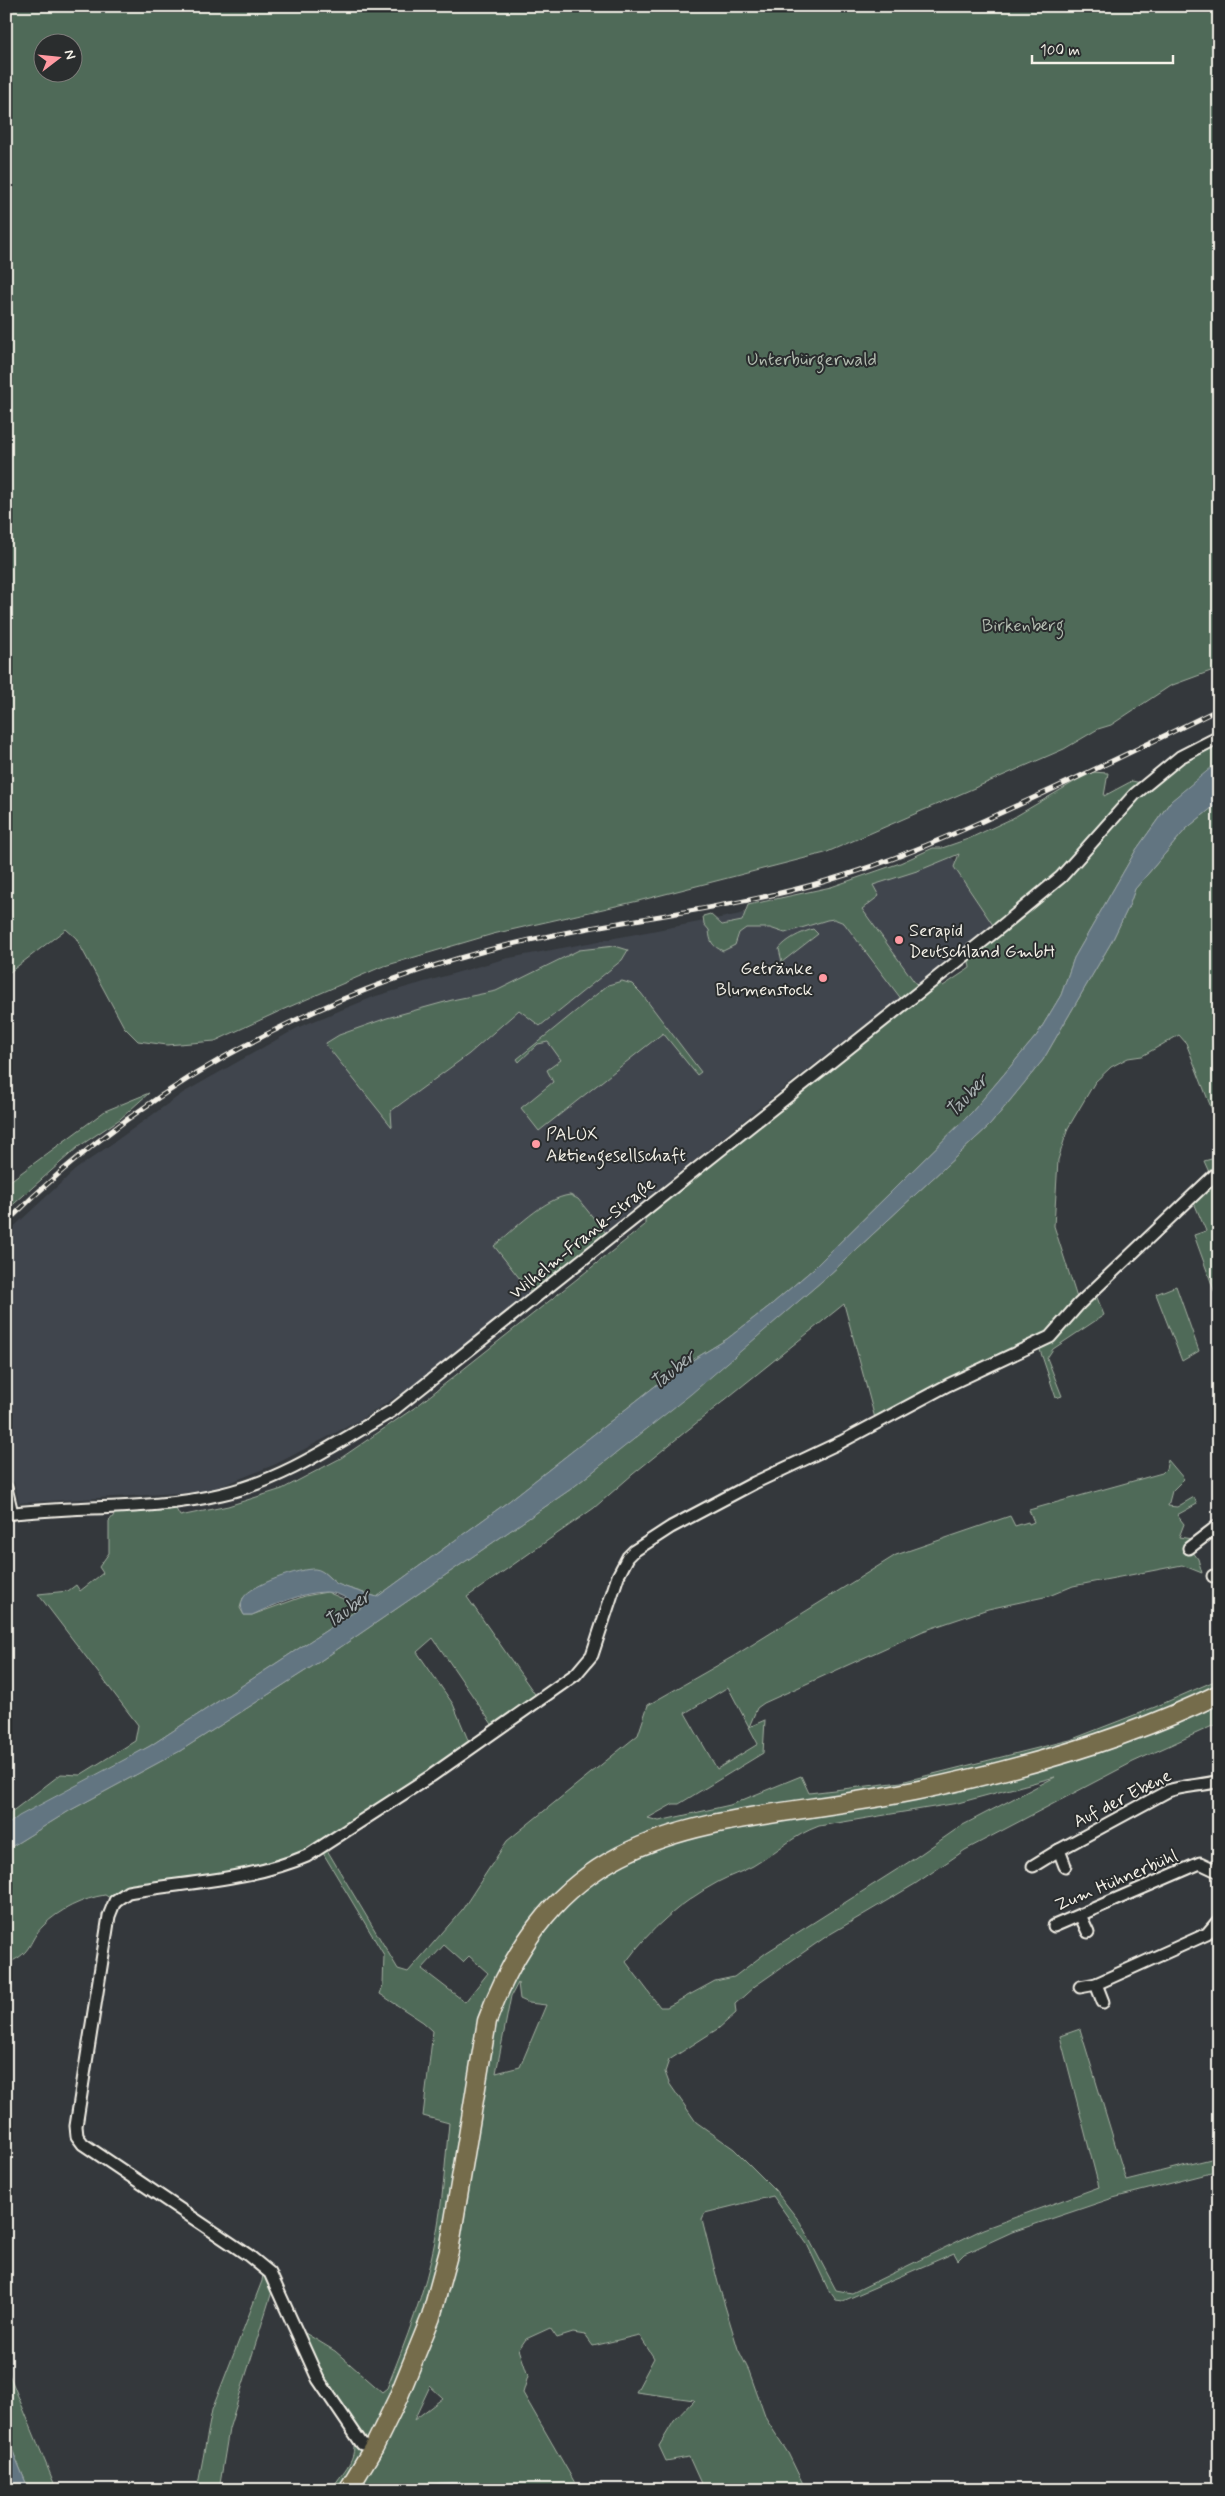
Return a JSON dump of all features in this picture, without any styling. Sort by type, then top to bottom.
[{"type":"main road","points":[[348,2490],[374,2447],[419,2352],[431,2317],[449,2251],[487,2021],[499,1988],[531,1933],[567,1894],[603,1864],[639,1845],[680,1831],[749,1816],[830,1806],[915,1791],[1048,1758],[1180,1713],[1218,1694]]},
{"type":"street","name":"Wilhelm-Frank-Straße","points":[[9,1514],[150,1505],[222,1494],[296,1467],[392,1411],[997,930],[1061,877],[1135,794],[1180,757],[1219,737]]},
{"type":"street","points":[[374,2447],[362,2444],[318,2379],[270,2273],[248,2255],[83,2144],[77,2136],[76,2126],[100,1968],[109,1916],[115,1901],[128,1892],[239,1875],[290,1863],[307,1856],[431,1776],[576,1674],[588,1662],[599,1636],[618,1576],[628,1557],[634,1552],[671,1527],[746,1488],[841,1442],[948,1385],[1050,1337],[1089,1294],[1219,1171]]},
{"type":"street","points":[[6,1488],[9,1514]]},
{"type":"street","points":[[1190,1548],[1219,1525]]},
{"type":"street","name":"Auf der Ebene","points":[[1033,1866],[1168,1791],[1181,1786],[1205,1785],[1219,1781]]},
{"type":"street","points":[[1059,1850],[1065,1866]]},
{"type":"street","name":"Zum Hühnerbühl","points":[[1054,1926],[1200,1863],[1219,1872]]},
{"type":"street","points":[[1080,1915],[1088,1932]]},
{"type":"street","points":[[1080,1987],[1096,1984],[1207,1934],[1219,1920]]},
{"type":"street","points":[[1096,1984],[1103,2002]]},
{"type":"shaded area","points":[[947,850],[998,922],[784,1088],[422,1380],[360,1420],[276,1464],[219,1487],[193,1492],[19,1503],[14,1483],[6,1473],[6,1234],[75,1170],[183,1093],[299,1027],[376,996],[504,959],[736,915],[838,889]]},
{"type":"green space","name":"Unterbürgerwald","points":[[6,6],[1219,6],[1219,668],[1170,686],[1111,725],[1098,729],[1064,749],[825,853],[638,901],[493,934],[381,967],[215,1041],[167,1045],[138,1041],[124,1027],[76,938],[66,929],[6,975]]},
{"type":"green space","points":[[1219,737],[1219,765],[1212,768],[1170,802],[1136,850],[1074,958],[1061,995],[1037,1035],[972,1112],[813,1269],[727,1339],[673,1372],[509,1501],[377,1597],[338,1585],[323,1572],[243,1598],[240,1608],[244,1615],[252,1615],[305,1596],[327,1592],[362,1607],[150,1746],[6,1826],[6,1816],[61,1774],[80,1775],[135,1741],[138,1725],[38,1594],[68,1591],[76,1585],[80,1591],[103,1573],[99,1567],[109,1553],[109,1521],[121,1507],[172,1502],[180,1516],[228,1506],[282,1489],[341,1458],[417,1406],[645,1225],[645,1210],[905,1004],[844,923],[834,919],[827,920],[785,933],[770,928],[746,928],[739,933],[735,945],[723,951],[712,943],[709,930],[704,924],[703,916],[710,914],[722,925],[742,921],[748,905],[831,887],[900,863],[933,848],[942,848],[968,839],[1011,819],[1091,772],[1108,773],[1104,796],[1132,781],[1146,784]],"holes":[[[959,854],[954,867],[997,931],[968,954],[970,968],[943,986],[937,979],[921,991],[862,909],[879,896],[873,885],[920,870]]]},
{"type":"green space","points":[[1219,802],[1219,1128],[1186,1043],[1179,1035],[1142,1056],[1128,1058],[1111,1067],[1095,1082],[1068,1128],[1058,1160],[1054,1226],[1079,1304],[1094,1290],[1104,1315],[1053,1349],[1047,1358],[1062,1396],[1056,1398],[1038,1344],[876,1422],[844,1304],[633,1474],[594,1508],[467,1597],[539,1700],[496,1730],[433,1638],[417,1652],[453,1704],[471,1747],[324,1845],[398,1969],[408,1972],[462,1910],[507,1841],[638,1735],[648,1705],[734,1656],[896,1555],[1010,1516],[1015,1526],[1028,1522],[1029,1524],[1034,1522],[1029,1510],[1162,1473],[1166,1469],[1168,1460],[1184,1479],[1172,1491],[1168,1506],[1177,1507],[1194,1497],[1197,1504],[1177,1515],[1184,1524],[1179,1537],[1192,1539],[1190,1548],[1198,1559],[1202,1573],[1182,1565],[1073,1586],[1049,1596],[988,1609],[923,1631],[764,1703],[757,1708],[749,1727],[765,1720],[763,1753],[679,1804],[673,1804],[648,1818],[659,1821],[730,1805],[801,1776],[809,1793],[901,1782],[1070,1740],[1155,1707],[1219,1679],[1219,1723],[1133,1762],[965,1850],[915,1884],[827,1936],[755,1986],[735,2004],[736,2013],[719,2028],[669,2060],[665,2072],[669,2083],[696,2122],[734,2149],[775,2190],[800,2222],[836,2290],[852,2293],[983,2229],[1099,2187],[1060,2036],[1080,2029],[1126,2180],[1219,2157],[1219,2171],[1113,2198],[1012,2232],[964,2254],[958,2260],[954,2253],[843,2301],[836,2300],[828,2289],[807,2244],[773,2196],[705,2213],[702,2219],[718,2283],[738,2349],[749,2371],[766,2419],[788,2453],[806,2490],[702,2490],[703,2488],[689,2457],[666,2461],[659,2446],[674,2421],[694,2400],[636,2392],[654,2358],[639,2335],[593,2346],[585,2335],[573,2333],[557,2338],[550,2328],[526,2339],[519,2349],[528,2376],[523,2393],[579,2490],[331,2490],[347,2468],[353,2455],[354,2448],[351,2429],[295,2327],[335,2351],[382,2392],[387,2388],[408,2334],[426,2279],[438,2226],[442,2197],[449,2123],[423,2116],[433,2031],[423,2022],[380,1994],[383,1985],[384,1955],[320,1848],[290,1863],[147,1889],[115,1901],[105,1895],[80,1902],[49,1920],[38,1931],[27,1950],[10,1962],[6,1970],[6,1850],[69,1811],[180,1751],[313,1666],[571,1489],[691,1393],[829,1275],[990,1125],[1043,1060],[1112,941],[1135,889],[1186,829]],"holes":[[[728,1687],[758,1744],[717,1769],[685,1713]],[[1055,1777],[961,1826],[912,1860],[767,1952],[734,1977],[715,1981],[667,2007],[660,2007],[626,1962],[656,1927],[691,1898],[718,1882],[753,1866],[793,1839],[819,1826],[958,1803]],[[444,1945],[463,1962],[469,1956],[488,1973],[465,2002],[422,1969]],[[518,1983],[520,1999],[529,2003],[546,2005],[520,2067],[496,2073],[511,1996]],[[430,2386],[443,2398],[414,2420]]]},
{"type":"green space","points":[[813,929],[818,934],[782,962],[779,949],[782,945],[803,932]]},
{"type":"green space","points":[[615,946],[628,950],[622,960],[540,1026],[519,1010],[469,1054],[391,1111],[392,1127],[327,1046],[326,1043],[339,1035],[387,1018],[452,1000],[496,991],[579,950]]},
{"type":"green space","points":[[622,981],[632,984],[641,993],[701,1072],[697,1075],[663,1033],[539,1131],[521,1108],[553,1082],[547,1070],[561,1060],[548,1042],[538,1044],[519,1062],[517,1059],[608,985]]},
{"type":"green space","points":[[149,1093],[120,1119],[78,1147],[6,1211],[6,1184],[105,1111]]},
{"type":"green space","points":[[1219,1157],[1219,1304],[1194,1235],[1206,1231],[1192,1198],[1212,1179],[1204,1161]]},
{"type":"green space","points":[[570,1195],[578,1199],[610,1238],[535,1298],[494,1246],[540,1208],[560,1197]]},
{"type":"green space","points":[[1176,1286],[1199,1351],[1182,1361],[1156,1294]]},
{"type":"green space","points":[[264,2267],[275,2282],[229,2429],[219,2490],[197,2490],[212,2410],[262,2281]]},
{"type":"green space","points":[[6,2367],[56,2488],[55,2490],[29,2490],[6,2435]]},
{"type":"water","points":[[1219,765],[1219,802],[1186,829],[1135,889],[1112,941],[1043,1060],[990,1125],[829,1275],[691,1394],[571,1489],[313,1666],[180,1751],[69,1811],[6,1850],[6,1826],[19,1816],[150,1746],[362,1607],[345,1597],[326,1592],[307,1594],[252,1615],[244,1615],[242,1602],[248,1592],[276,1578],[299,1571],[315,1569],[322,1571],[337,1583],[377,1597],[509,1501],[673,1372],[727,1339],[813,1269],[972,1112],[1037,1035],[1061,995],[1074,958],[1136,850],[1171,801],[1212,767]]},
{"type":"water","points":[[6,2435],[29,2490],[6,2490]]},
{"type":"waterway","points":[[413,2490],[448,2484],[466,2485],[483,2490]]},
{"type":"railway","points":[[6,1223],[65,1168],[129,1118],[196,1074],[266,1035],[339,1001],[414,972],[491,949],[569,932],[762,897],[849,874],[918,849],[985,820],[1219,709]]},
{"type":"place","name":"Serapid Deutschland GmbH","points":[[899,940]]},
{"type":"place","name":"Getränke Blumenstock","points":[[823,978]]},
{"type":"place","name":"PALUX Aktiengesellschaft","points":[[536,1144]]},
{"type":"park label","name":"Birkenberg","points":[[1023,625]]},
{"type":"water label","name":"Tauber","points":[[966,1095]]},
{"type":"water label","name":"Tauber","points":[[672,1369]]},
{"type":"water label","name":"Tauber","points":[[347,1608]]}]
